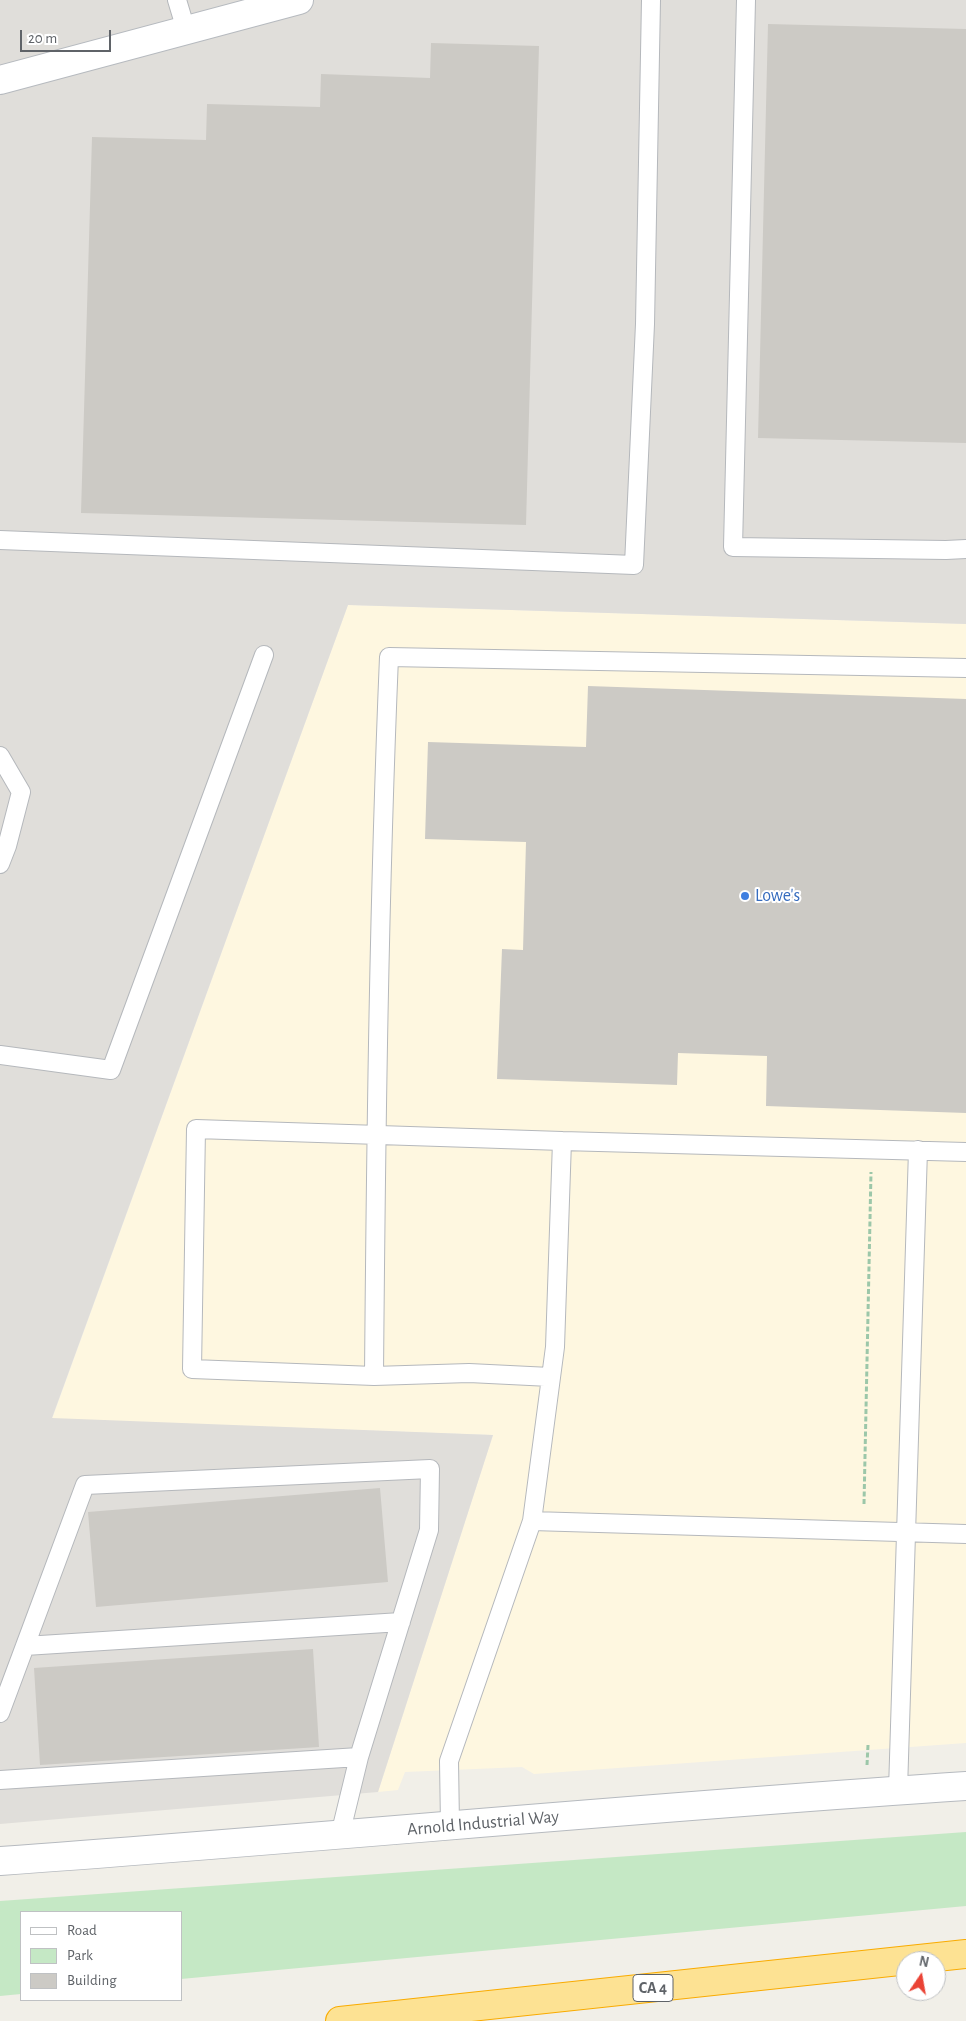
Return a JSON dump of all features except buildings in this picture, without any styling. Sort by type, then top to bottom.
[{"type":"highway","name":"CA 4","points":[[340,2021],[966,1954]]},
{"type":"street","points":[[0,80],[299,0]]},
{"type":"street","name":"Arnold Industrial Way","points":[[0,1861],[966,1786]]},
{"type":"lane","points":[[177,0],[186,30]]},
{"type":"lane","points":[[0,540],[634,565],[646,324],[651,0]]},
{"type":"lane","points":[[746,0],[733,547],[966,549]]},
{"type":"lane","points":[[0,1055],[111,1070],[264,655]]},
{"type":"lane","points":[[374,1376],[376,1134],[389,656],[966,668]]},
{"type":"lane","points":[[0,756],[21,792],[8,846],[0,864]]},
{"type":"lane","points":[[550,1377],[469,1373],[374,1376],[192,1369],[196,1129],[966,1152]]},
{"type":"lane","points":[[450,1825],[449,1761],[532,1521],[554,1347],[562,1141]]},
{"type":"lane","points":[[898,1790],[918,1150]]},
{"type":"lane","points":[[0,1713],[85,1485],[430,1469],[429,1530],[360,1757],[340,1835]]},
{"type":"lane","points":[[532,1521],[731,1526],[907,1534],[966,1534]]},
{"type":"lane","points":[[25,1646],[401,1622]]},
{"type":"lane","points":[[0,1780],[360,1757]]},
{"type":"path","points":[[864,1504],[872,1149]]},
{"type":"shaded area","points":[[0,0],[966,0],[966,624],[348,605],[52,1418],[493,1435],[378,1792],[0,1824]]},
{"type":"shaded area","points":[[348,605],[966,624],[966,1743],[534,1774],[522,1767],[405,1772],[398,1790],[378,1792],[493,1435],[52,1419]]},
{"type":"green space","points":[[966,1832],[966,1906],[182,1979],[182,1911],[20,1911],[20,1994],[0,1996],[0,1901]]},
{"type":"place","name":"Lowe's","points":[[745,896]]}]
